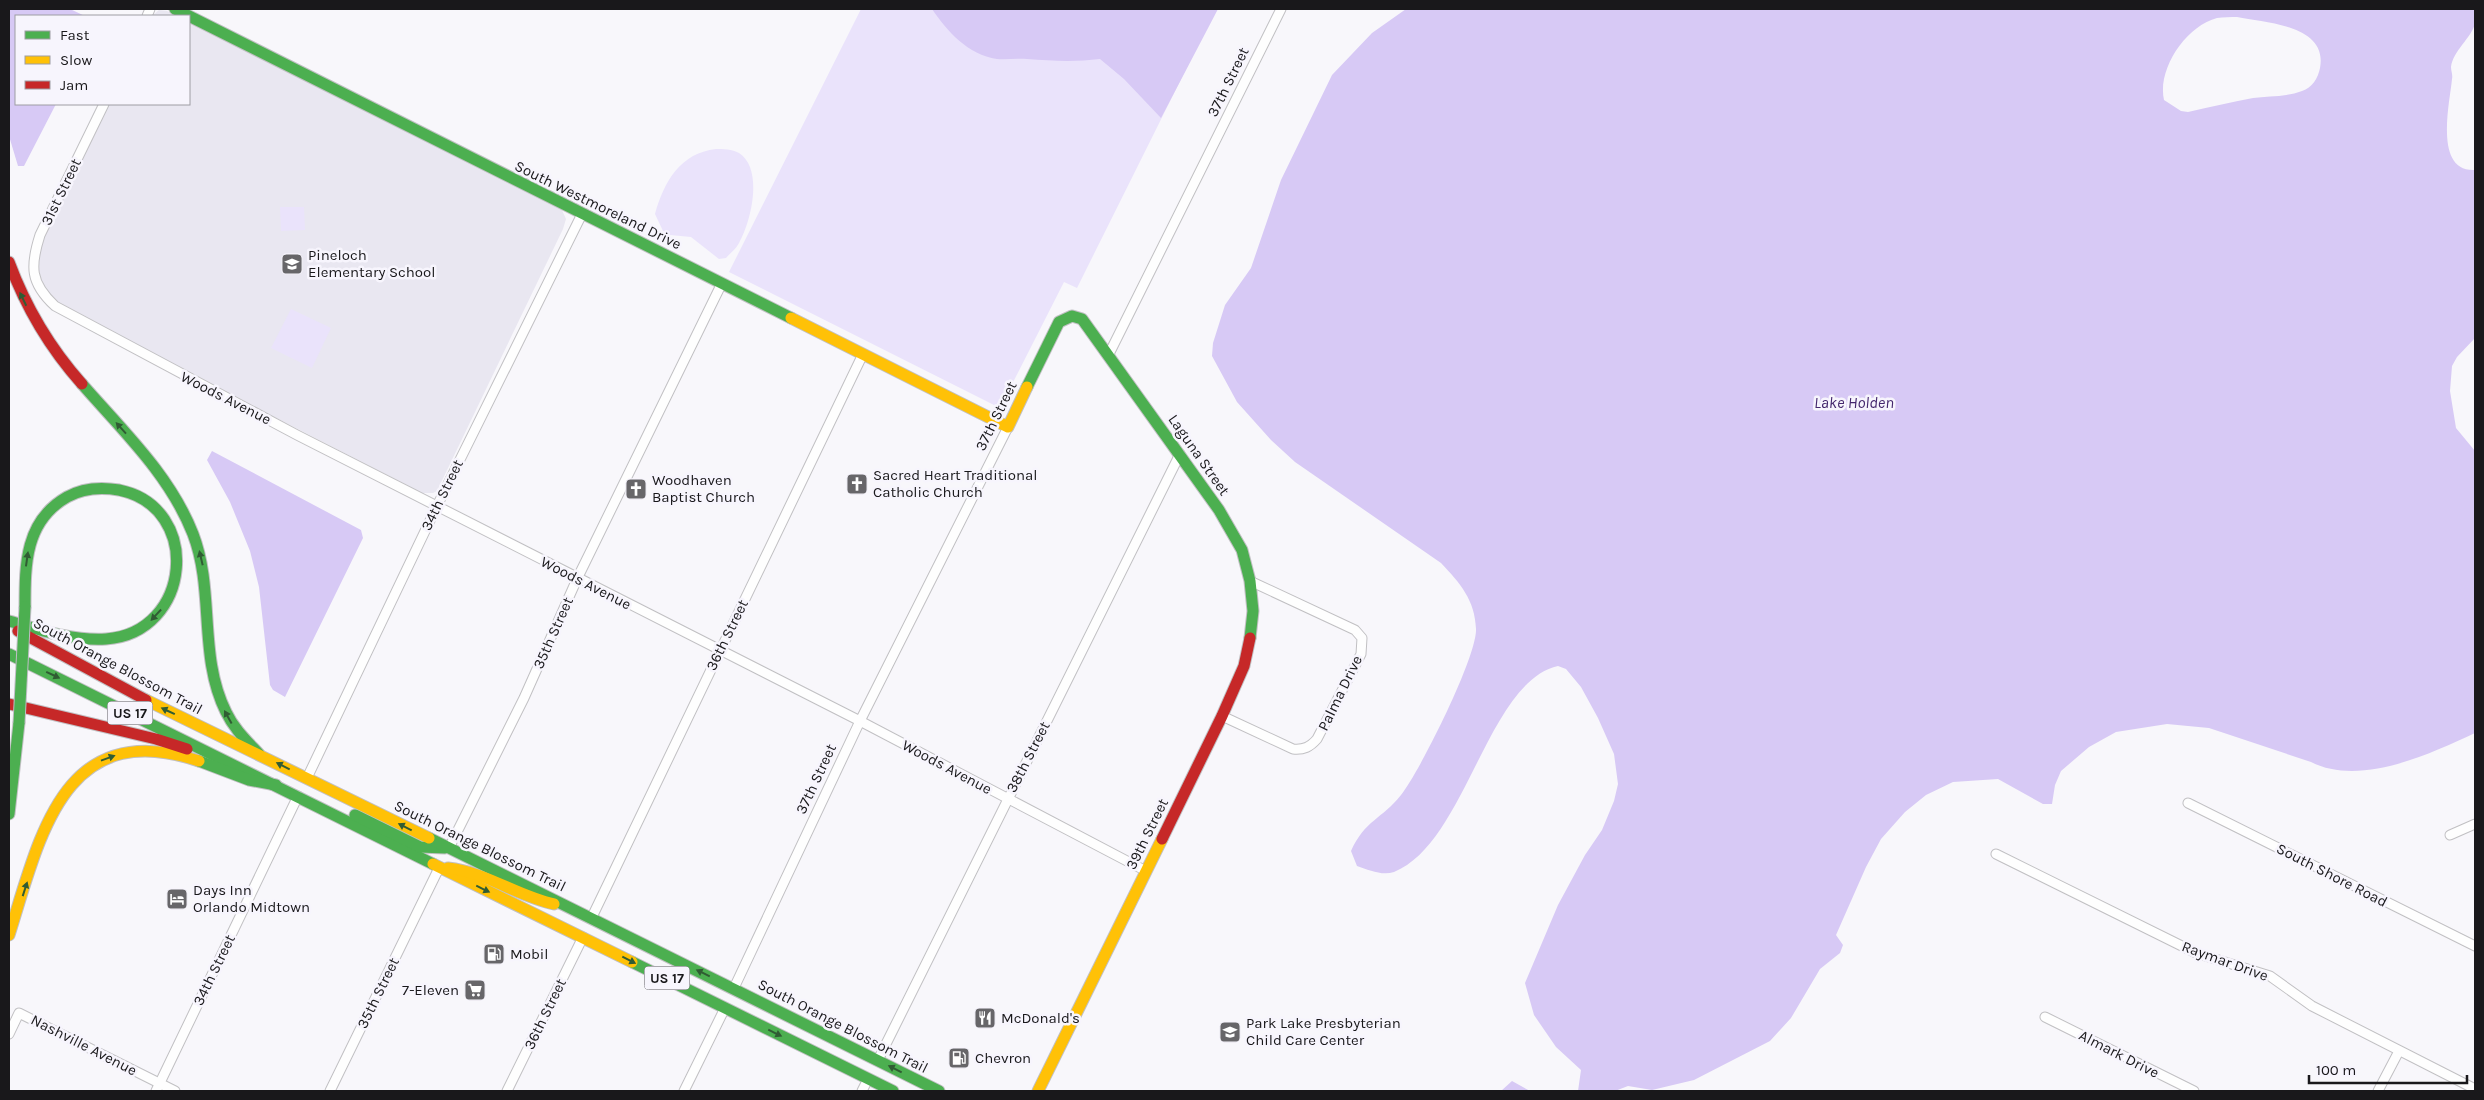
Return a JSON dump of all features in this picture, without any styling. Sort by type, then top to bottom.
[{"type":"main road","name":"South Westmoreland Drive","points":[[176,9],[188,15]]},
{"type":"main road","name":"South Westmoreland Drive","points":[[190,16],[1008,427]]},
{"type":"main road","points":[[9,262],[30,312],[49,343],[71,372],[154,464],[179,502],[190,525],[202,562],[217,693],[236,731],[260,754]]},
{"type":"main road","name":"37th Street","points":[[1008,427],[1054,331],[1064,318],[1070,315],[1081,318],[1109,354]]},
{"type":"main road","name":"Laguna Street","points":[[1109,354],[1219,510],[1242,550],[1250,581]]},
{"type":"main road","points":[[9,621],[63,636],[87,639],[119,637],[144,626],[163,608],[175,583],[176,547],[165,522],[144,500],[119,490],[90,488],[63,498],[44,515],[33,534],[26,559],[25,608],[19,723],[9,814]]},
{"type":"main road","name":"39th Street","points":[[1038,1091],[1222,716],[1244,666],[1250,641],[1253,612],[1250,581]]},
{"type":"main road","name":"South Orange Blossom Trail","points":[[9,627],[139,697],[260,754],[939,1091]]},
{"type":"main road","name":"US 17","points":[[9,654],[440,868],[583,936],[892,1091]]},
{"type":"main road","points":[[9,704],[162,741],[251,773]]},
{"type":"main road","points":[[9,935],[51,812],[70,783],[95,763],[127,752],[170,753],[195,760],[246,780],[276,785]]},
{"type":"main road","points":[[298,796],[333,805],[420,847],[449,848]]},
{"type":"main road","points":[[440,868],[456,868],[473,872],[538,901],[566,905]]},
{"type":"street","name":"37th Street","points":[[1109,354],[1281,9]]},
{"type":"street","name":"31st Street","points":[[36,283],[33,260],[40,235],[104,105]]},
{"type":"street","name":"34th Street","points":[[307,778],[437,506],[582,214]]},
{"type":"street","name":"35th Street","points":[[449,848],[524,698],[577,579],[722,282]]},
{"type":"street","name":"Woods Avenue","points":[[36,283],[44,296],[67,314],[577,579],[860,721],[1146,871]]},
{"type":"street","name":"36th Street","points":[[592,918],[863,354]]},
{"type":"street","name":"37th Street","points":[[734,988],[860,721],[1008,427]]},
{"type":"street","name":"38th Street","points":[[878,1060],[1180,454]]},
{"type":"street","name":"Palma Drive","points":[[1222,716],[1293,749],[1311,746],[1317,739],[1362,654],[1362,638],[1355,630],[1250,581]]},
{"type":"street","name":"34th Street","points":[[158,1087],[298,796]]},
{"type":"street","name":"South Shore Road","points":[[2188,803],[2475,946]]},
{"type":"street","points":[[2450,835],[2475,824]]},
{"type":"street","name":"Raymar Drive","points":[[1996,854],[2196,953],[2270,976],[2312,1006],[2475,1089]]},
{"type":"street","name":"35th Street","points":[[330,1091],[440,868]]},
{"type":"street","name":"36th Street","points":[[507,1091],[583,936]]},
{"type":"street","points":[[684,1091],[725,1008]]},
{"type":"street","name":"Nashville Avenue","points":[[9,1034],[20,1012],[158,1087],[175,1091]]},
{"type":"street","name":"Almark Drive","points":[[2045,1017],[2194,1091]]},
{"type":"street","points":[[2378,1091],[2399,1051]]},
{"type":"street","points":[[862,1091],[868,1079]]},
{"type":"shaded area","points":[[861,9],[1216,9],[1077,288],[1064,282],[1000,408],[729,272]]},
{"type":"shaded area","points":[[159,10],[176,15],[153,15]]},
{"type":"shaded area","name":"Pineloch Elementary School","points":[[190,22],[561,208],[566,219],[563,229],[437,491],[433,493],[422,493],[69,311],[52,297],[43,285],[39,271],[38,256],[41,243],[109,105],[190,105]]},
{"type":"shaded area","points":[[716,149],[739,153],[747,161],[753,183],[751,210],[743,234],[738,245],[726,258],[719,259],[691,237],[670,235],[663,231],[655,214],[663,191],[675,171],[693,156]]},
{"type":"shaded area","points":[[280,207],[304,207],[305,230],[281,231]]},
{"type":"shaded area","points":[[291,309],[331,328],[312,368],[271,348]]},
{"type":"water","points":[[9,9],[70,9],[83,15],[15,15],[15,105],[55,105],[24,166],[18,166],[9,136]]},
{"type":"water","points":[[932,9],[1218,9],[1161,118],[1124,79],[1100,59],[1064,61],[986,57],[959,41],[944,26]]},
{"type":"water","name":"Lake Holden","points":[[1406,9],[2475,9],[2473,29],[2452,61],[2447,134],[2453,160],[2462,168],[2475,170],[2475,338],[2457,357],[2452,366],[2450,391],[2456,428],[2475,451],[2475,733],[2437,750],[2394,765],[2351,771],[2330,769],[2209,728],[2167,724],[2116,732],[2089,747],[2061,771],[2055,785],[2052,804],[2043,804],[1998,779],[1953,782],[1926,795],[1905,812],[1881,839],[1866,867],[1836,935],[1843,945],[1840,953],[1820,969],[1791,1018],[1770,1041],[1694,1080],[1652,1090],[1628,1086],[1615,1091],[1578,1091],[1581,1070],[1556,1047],[1534,1015],[1525,983],[1558,905],[1585,855],[1602,830],[1614,801],[1618,784],[1614,754],[1598,718],[1581,687],[1566,669],[1558,666],[1534,678],[1513,701],[1494,731],[1440,830],[1419,855],[1394,872],[1389,873],[1376,872],[1357,866],[1351,851],[1356,841],[1368,826],[1394,803],[1410,782],[1458,688],[1474,643],[1476,629],[1473,609],[1460,585],[1441,563],[1295,462],[1271,440],[1237,402],[1212,356],[1213,343],[1225,305],[1251,268],[1281,180],[1332,75],[1372,33]],"holes":[[[2237,17],[2279,24],[2305,35],[2315,43],[2320,54],[2320,68],[2312,85],[2306,90],[2296,93],[2253,98],[2188,112],[2181,111],[2164,100],[2165,75],[2176,50],[2185,39],[2195,30],[2217,18]]]},
{"type":"water","points":[[212,451],[361,530],[363,538],[285,697],[273,690],[270,685],[259,587],[250,551],[230,502],[207,460]]},
{"type":"water","points":[[1512,1081],[1530,1091],[1501,1091]]},
{"type":"traffic: fast","points":[[175,9],[187,15]]},
{"type":"traffic: fast","points":[[190,17],[791,318]]},
{"type":"traffic: fast","points":[[1027,387],[1059,322],[1072,316],[1082,319],[1219,510],[1242,550],[1250,581],[1253,611],[1250,638]]},
{"type":"traffic: fast","points":[[82,384],[159,473],[183,513],[193,534],[200,556],[209,646],[217,691],[233,724],[259,754]]},
{"type":"traffic: fast","points":[[9,621],[57,634],[81,638],[106,639],[135,632],[156,616],[170,594],[176,569],[174,543],[164,520],[146,501],[119,490],[92,489],[67,497],[53,507],[35,531],[27,560],[25,607]]},
{"type":"traffic: fast","points":[[19,723],[25,607]]},
{"type":"traffic: fast","points":[[9,654],[433,864]]},
{"type":"traffic: fast","points":[[9,814],[19,723]]},
{"type":"traffic: fast","points":[[199,761],[249,780],[276,785]]},
{"type":"traffic: fast","points":[[355,815],[420,847],[445,848]]},
{"type":"traffic: fast","points":[[429,838],[939,1091]]},
{"type":"traffic: fast","points":[[632,962],[893,1091]]},
{"type":"traffic: slow","points":[[791,318],[1008,427],[1027,387]]},
{"type":"traffic: slow","points":[[146,700],[429,838]]},
{"type":"traffic: slow","points":[[9,935],[33,860],[47,825],[65,794],[87,770],[116,755],[153,751],[199,761]]},
{"type":"traffic: slow","points":[[1038,1091],[1162,839]]},
{"type":"traffic: slow","points":[[433,864],[632,962]]},
{"type":"traffic: slow","points":[[448,868],[475,874],[527,896],[554,904]]},
{"type":"traffic: jam","points":[[9,262],[23,295],[40,327],[59,356],[82,384]]},
{"type":"traffic: jam","points":[[18,631],[146,700]]},
{"type":"traffic: jam","points":[[1162,839],[1222,716],[1244,666],[1250,638]]},
{"type":"traffic: jam","points":[[9,704],[156,739],[187,749]]},
{"type":"place","name":"Pineloch Elementary School","points":[[292,264]]},
{"type":"place","name":"Sacred Heart Traditional Catholic Church","points":[[857,484]]},
{"type":"place","name":"Woodhaven Baptist Church","points":[[636,489]]},
{"type":"place","name":"Days Inn Orlando Midtown","points":[[177,899]]},
{"type":"place","name":"Mobil","points":[[494,954]]},
{"type":"place","name":"7-Eleven","points":[[475,990]]},
{"type":"place","name":"McDonald's","points":[[985,1018]]},
{"type":"place","name":"Park Lake Presbyterian Child Care Center","points":[[1230,1032]]},
{"type":"place","name":"Chevron","points":[[959,1058]]}]
